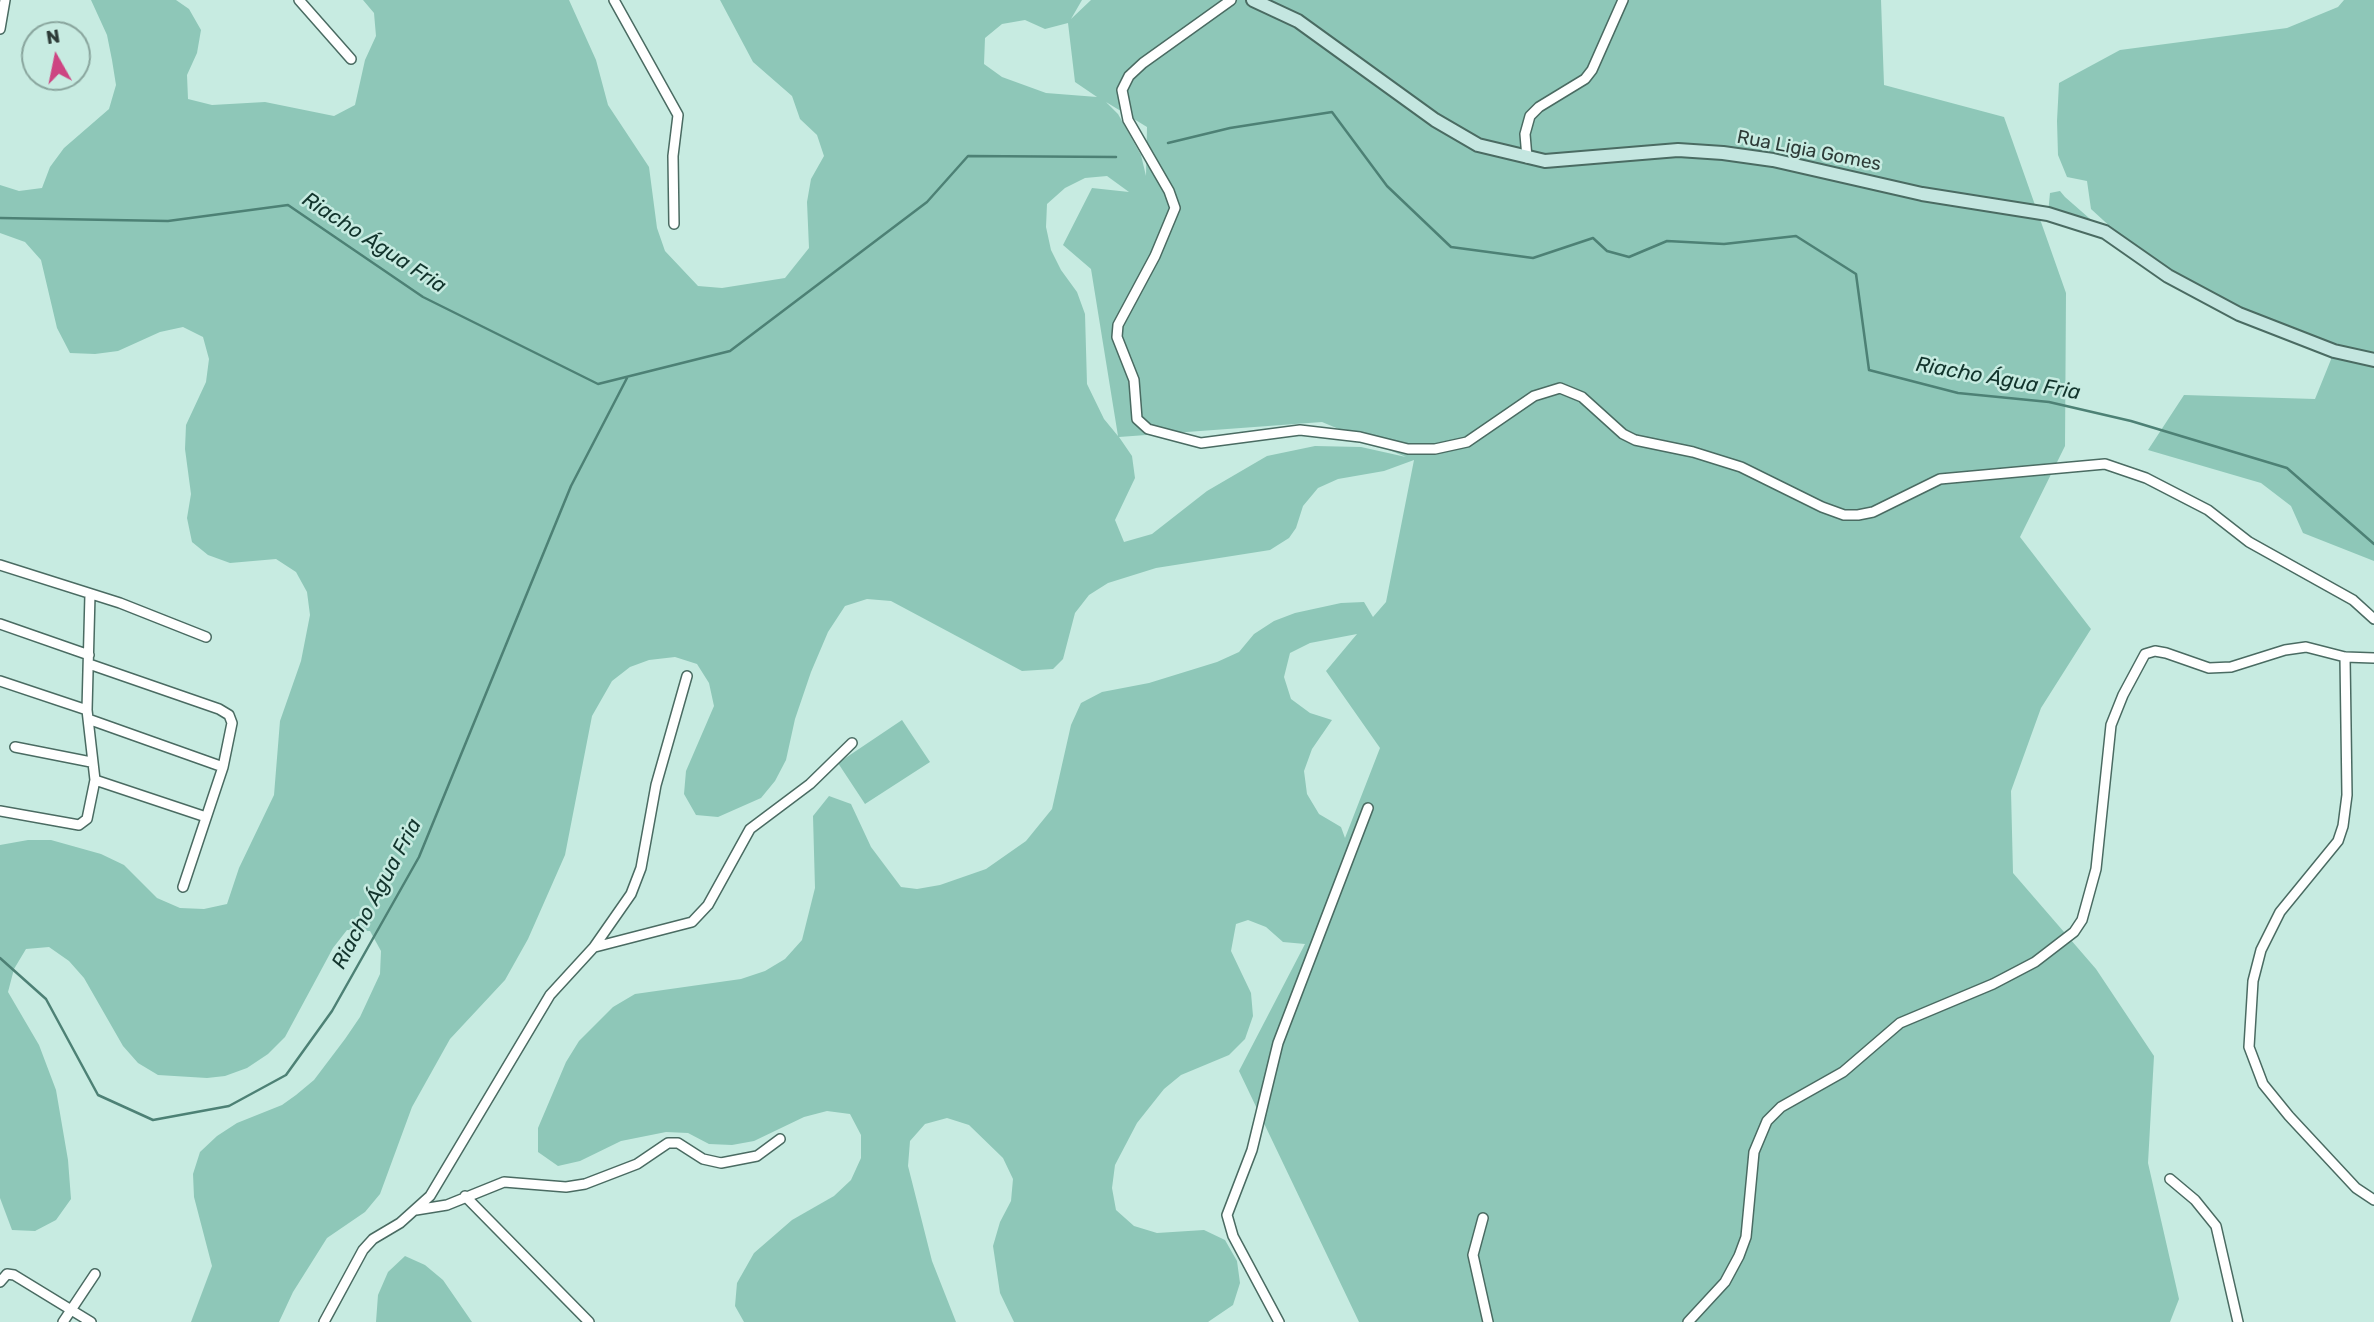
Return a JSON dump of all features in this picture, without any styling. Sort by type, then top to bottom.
[{"type":"street","points":[[0,29],[5,0]]},
{"type":"street","points":[[299,0],[351,59]]},
{"type":"street","points":[[614,0],[678,115],[673,156],[674,224]]},
{"type":"street","points":[[1231,0],[1143,63],[1129,76],[1122,90],[1128,120],[1169,191],[1175,208],[1155,256],[1118,325],[1117,337],[1134,380],[1137,419],[1148,429],[1201,443],[1300,430],[1360,437],[1408,449],[1435,449],[1467,442],[1534,396],[1560,388],[1582,397],[1623,434],[1635,440],[1693,452],[1741,467],[1844,515],[1872,512],[1940,479],[2105,464],[2146,478],[2208,510],[2249,542],[2353,600],[2374,619]]},
{"type":"street","name":"Rua Ligia Gomes","points":[[1253,0],[1298,21],[1457,134],[1478,145],[1527,158],[1573,161],[1678,150],[1723,153],[1773,160],[1922,194],[2048,214],[2105,233],[2211,301],[2334,352],[2374,360]]},
{"type":"street","points":[[1527,158],[1525,134],[1530,116],[1538,107],[1575,86],[1592,70],[1623,0]]},
{"type":"street","points":[[0,565],[206,636]]},
{"type":"street","points":[[0,811],[84,824],[89,815],[95,780],[87,715],[90,594]]},
{"type":"street","points":[[0,624],[229,715],[232,732],[223,767],[183,887]]},
{"type":"street","points":[[1688,1322],[1725,1282],[1739,1256],[1748,1226],[1754,1152],[1767,1121],[1782,1107],[1843,1072],[1900,1023],[2035,962],[2074,932],[2082,920],[2095,869],[2112,725],[2123,695],[2145,654],[2155,651],[2166,653],[2209,668],[2231,667],[2285,650],[2306,647],[2345,657],[2374,658]]},
{"type":"street","points":[[2345,657],[2347,795],[2343,825],[2338,841],[2280,912],[2261,950],[2253,981],[2249,1047],[2253,1065],[2263,1084],[2289,1116],[2356,1188],[2374,1200]]},
{"type":"street","points":[[324,1322],[363,1250],[373,1239],[416,1210],[440,1181],[550,995],[615,920],[641,868],[656,785],[687,676]]},
{"type":"street","points":[[0,681],[223,767]]},
{"type":"street","points":[[594,947],[692,922],[708,905],[750,829],[810,785],[852,743]]},
{"type":"street","points":[[15,747],[91,762]]},
{"type":"street","points":[[95,780],[206,817]]},
{"type":"street","points":[[1279,1322],[1233,1236],[1227,1215],[1252,1150],[1278,1043],[1368,808]]},
{"type":"street","points":[[416,1210],[436,1208],[491,1184],[515,1180],[549,1186],[585,1184],[637,1164],[668,1143],[678,1143],[703,1159],[721,1163],[757,1156],[780,1139]]},
{"type":"street","points":[[2170,1179],[2195,1200],[2216,1226],[2238,1322]]},
{"type":"street","points":[[465,1196],[589,1322]]},
{"type":"street","points":[[1483,1218],[1473,1255],[1488,1322]]},
{"type":"street","points":[[0,1282],[7,1274],[14,1275],[72,1308],[90,1322]]},
{"type":"street","points":[[63,1322],[95,1274]]},
{"type":"green space","points":[[91,0],[176,0],[189,9],[201,30],[197,53],[187,75],[188,99],[212,105],[265,102],[334,116],[355,105],[365,60],[376,36],[374,13],[363,0],[569,0],[596,60],[608,105],[649,167],[657,228],[665,251],[698,286],[722,288],[785,278],[809,248],[807,202],[811,179],[824,156],[817,135],[800,119],[792,96],[753,62],[720,0],[1082,0],[1071,19],[1091,0],[1881,0],[1884,85],[2004,117],[2066,293],[2065,446],[2020,537],[2091,629],[2041,708],[2011,791],[2013,873],[2096,969],[2154,1056],[2148,1163],[2179,1299],[2170,1322],[1359,1322],[1239,1071],[1305,944],[1283,942],[1266,927],[1248,920],[1236,924],[1231,951],[1251,993],[1253,1016],[1245,1039],[1229,1055],[1181,1075],[1164,1089],[1137,1123],[1115,1165],[1112,1188],[1116,1210],[1134,1226],[1157,1233],[1204,1230],[1225,1240],[1237,1261],[1240,1283],[1233,1305],[1208,1322],[1014,1322],[1000,1293],[993,1246],[1000,1222],[1011,1201],[1013,1179],[1003,1158],[969,1125],[947,1118],[925,1124],[910,1141],[908,1166],[932,1261],[956,1322],[744,1322],[735,1306],[737,1283],[754,1253],[792,1220],[834,1196],[851,1180],[861,1158],[861,1135],[850,1114],[827,1111],[804,1117],[754,1141],[732,1145],[709,1144],[688,1133],[666,1132],[621,1141],[580,1161],[558,1166],[538,1152],[538,1128],[566,1062],[579,1041],[613,1007],[635,994],[741,979],[765,971],[785,959],[802,940],[815,888],[813,816],[829,796],[851,804],[871,847],[901,887],[917,889],[940,885],[986,869],[1026,841],[1052,809],[1071,725],[1081,703],[1102,692],[1149,683],[1217,662],[1239,652],[1254,634],[1274,621],[1295,613],[1341,603],[1364,602],[1373,617],[1386,602],[1414,460],[1384,471],[1338,479],[1318,488],[1303,506],[1296,528],[1289,538],[1270,550],[1156,568],[1108,583],[1089,595],[1075,613],[1063,659],[1053,669],[1022,671],[891,601],[867,599],[845,606],[828,632],[811,672],[795,719],[786,760],[775,781],[761,798],[718,817],[696,815],[684,794],[686,771],[714,706],[709,683],[697,664],[675,657],[649,660],[630,667],[612,681],[592,716],[565,855],[528,939],[505,980],[450,1039],[412,1107],[380,1194],[365,1212],[327,1238],[293,1292],[279,1322],[191,1322],[212,1266],[194,1197],[193,1174],[200,1152],[217,1136],[237,1123],[282,1105],[296,1095],[314,1080],[345,1039],[360,1017],[380,974],[381,951],[370,931],[347,930],[333,948],[285,1037],[268,1054],[247,1068],[225,1076],[207,1078],[158,1075],[138,1063],[123,1046],[84,978],[69,961],[49,947],[26,949],[14,969],[8,992],[39,1045],[56,1090],[68,1160],[71,1199],[56,1220],[35,1231],[12,1230],[0,1198],[0,845],[28,840],[51,840],[101,854],[124,865],[157,898],[180,908],[204,909],[227,904],[239,868],[274,795],[280,721],[301,661],[310,615],[307,592],[296,572],[276,559],[230,563],[208,555],[192,542],[187,518],[191,494],[185,449],[186,425],[206,382],[209,359],[203,337],[183,327],[160,332],[118,351],[70,353],[57,328],[41,260],[25,242],[0,233],[0,185],[19,191],[42,188],[50,167],[64,148],[109,109],[116,85],[107,35]],"holes":[[[1025,20],[1045,29],[1068,23],[1075,82],[1097,97],[1046,93],[1002,77],[984,64],[985,38],[1002,24]],[[1106,102],[1147,127],[1146,176],[1141,155],[1118,114]],[[1107,176],[1129,192],[1092,188],[1063,245],[1091,269],[1118,436],[1104,419],[1087,384],[1085,314],[1077,292],[1051,250],[1046,227],[1047,204],[1065,188],[1085,178]],[[1322,422],[1406,457],[1361,447],[1315,446],[1267,456],[1207,491],[1152,534],[1124,542],[1115,520],[1135,478],[1132,456],[1119,437]],[[1357,634],[1326,671],[1380,748],[1345,838],[1341,827],[1319,814],[1307,794],[1304,771],[1312,749],[1332,720],[1310,713],[1291,699],[1284,677],[1290,653],[1310,643]]]},
{"type":"green space","points":[[2344,0],[2374,0],[2374,561],[2303,533],[2291,506],[2261,483],[2148,450],[2184,395],[2315,399],[2334,352],[2204,292],[2127,242],[2091,209],[2087,181],[2067,177],[2058,155],[2059,83],[2120,50],[2287,28],[2338,7]]},
{"type":"green space","points":[[2060,191],[2105,232],[2048,214],[2050,193]]},
{"type":"green space","points":[[902,720],[930,762],[865,804],[838,763]]},
{"type":"green space","points":[[405,1256],[425,1265],[443,1280],[472,1322],[376,1322],[378,1295],[388,1272]]},
{"type":"waterway","name":"Riacho Água Fria","points":[[1168,143],[1230,128],[1332,112],[1387,186],[1451,247],[1533,258],[1593,238],[1607,251],[1629,257],[1667,241],[1724,244],[1796,236],[1856,274],[1869,370],[1958,393],[2049,402],[2131,421],[2287,468],[2374,544]]},
{"type":"waterway","name":"Riacho Água Fria","points":[[0,218],[168,221],[288,205],[423,297],[598,384],[730,351],[927,202],[968,156],[1116,157]]},
{"type":"waterway","name":"Riacho Água Fria","points":[[0,958],[46,999],[98,1095],[153,1120],[229,1106],[286,1075],[332,1011],[419,857],[571,486],[627,378]]}]
